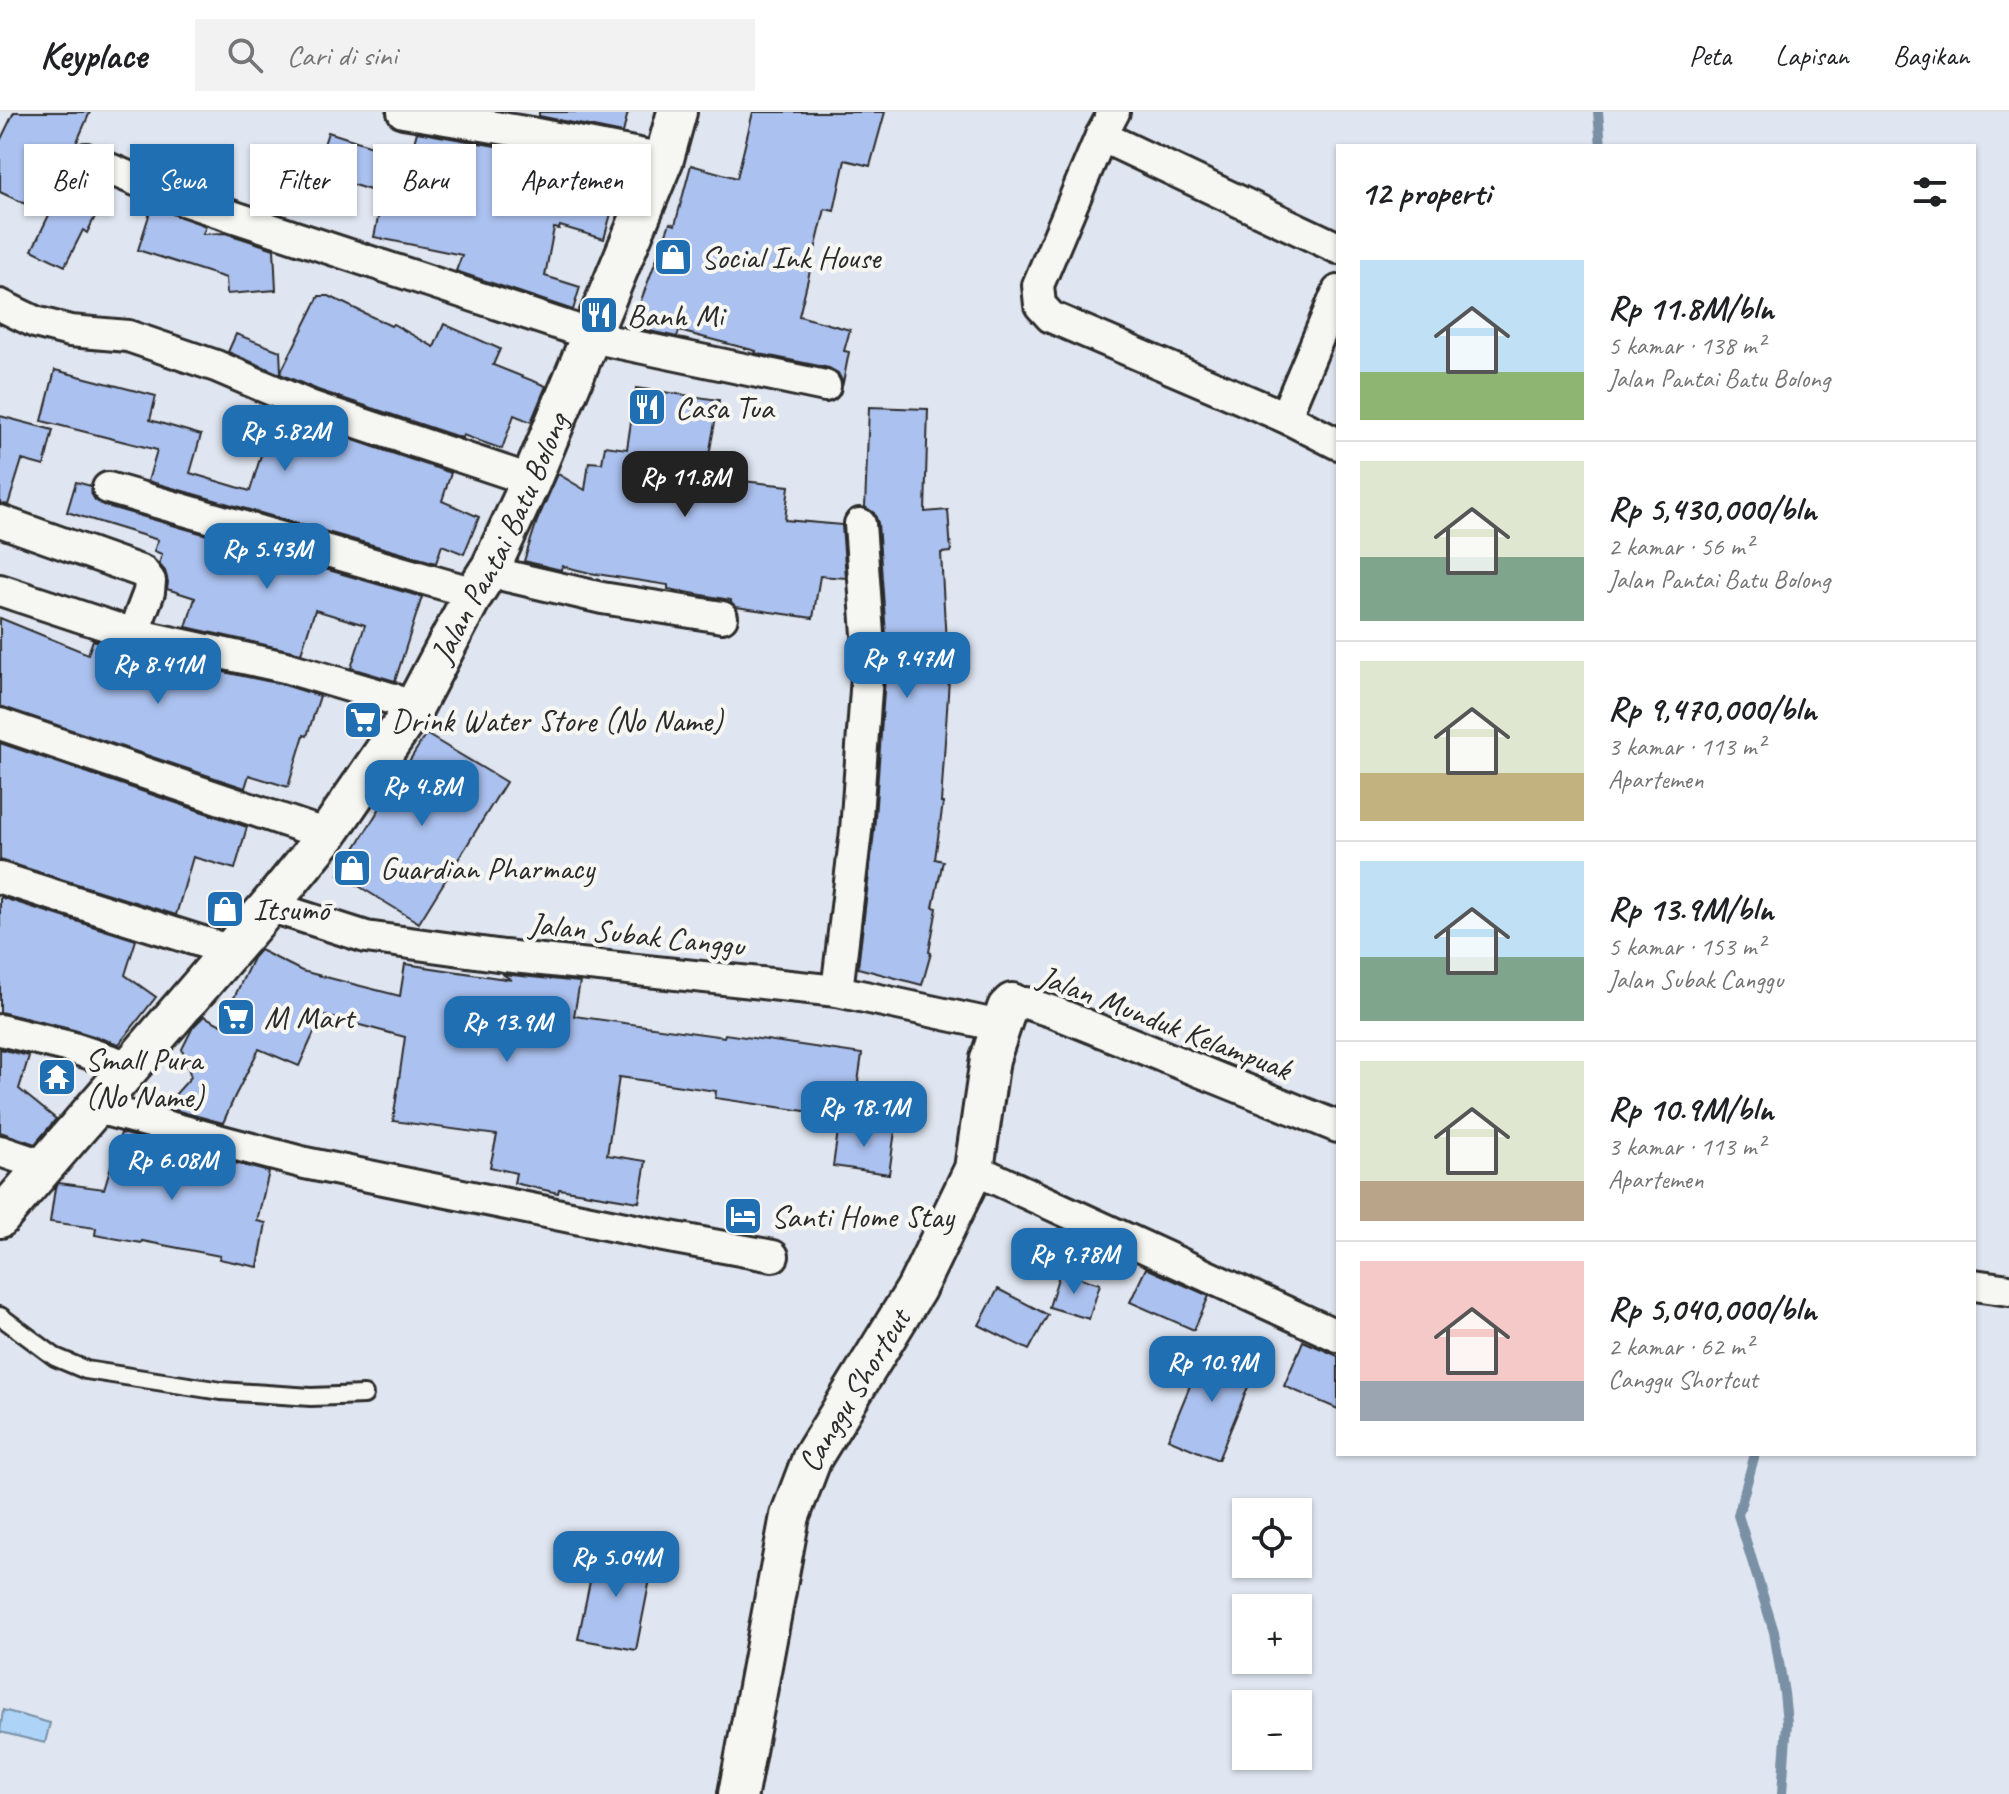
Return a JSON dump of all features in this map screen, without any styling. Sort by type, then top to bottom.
[{"type":"street","points":[[403,112],[664,159]]},
{"type":"street","name":"Jalan Pantai Batu Bolong","points":[[0,1218],[327,835],[412,711],[482,581],[530,483],[664,159],[677,112]]},
{"type":"street","points":[[1336,247],[1108,124],[1038,285],[1040,305],[1051,317],[1285,417],[1336,443]]},
{"type":"street","points":[[114,171],[183,200],[591,337],[825,386]]},
{"type":"street","points":[[1285,417],[1336,296]]},
{"type":"street","points":[[0,305],[35,322],[70,331],[128,336],[216,366],[312,407],[521,477],[530,483]]},
{"type":"street","points":[[108,488],[482,581],[507,576],[602,598],[722,617]]},
{"type":"street","points":[[0,521],[143,572],[150,581],[149,592],[133,634]]},
{"type":"street","points":[[837,991],[856,831],[869,648],[860,524]]},
{"type":"street","points":[[0,590],[133,634],[285,667],[393,699],[412,711]]},
{"type":"street","points":[[0,724],[327,835]]},
{"type":"street","points":[[0,878],[231,951]]},
{"type":"street","name":"Jalan Subak Canggu","points":[[269,906],[366,937],[504,956],[837,991],[1006,1015]]},
{"type":"street","name":"Jalan Munduk Kelampuak","points":[[1006,1015],[1026,1003],[1056,1013],[1336,1126]]},
{"type":"street","name":"Canggu Shortcut","points":[[738,1794],[790,1516],[812,1458],[916,1289],[974,1169],[990,1059],[1006,1015]]},
{"type":"street","points":[[0,1030],[70,1047],[130,1067]]},
{"type":"street","points":[[97,1108],[305,1163],[773,1256]]},
{"type":"street","points":[[0,1151],[45,1166]]},
{"type":"street","points":[[974,1169],[1336,1335]]},
{"type":"street","points":[[1976,1285],[2009,1290]]},
{"type":"lane","points":[[0,1316],[55,1357],[86,1370],[221,1391],[311,1397],[364,1395]]},
{"type":"water","points":[[3,1710],[50,1723],[45,1743],[0,1732]]},
{"type":"building","points":[[14,112],[90,112],[76,144],[24,144],[24,203],[0,192],[0,141]]},
{"type":"building","points":[[539,112],[628,112],[623,133],[539,116]]},
{"type":"building","points":[[753,112],[885,112],[870,166],[845,160],[834,211],[825,209],[799,316],[850,330],[844,351],[849,352],[843,383],[838,373],[829,368],[755,353],[679,331],[677,337],[631,327],[670,223],[675,225],[691,165],[737,178]]},
{"type":"building","points":[[328,132],[373,146],[373,191],[357,186],[357,144],[324,144]]},
{"type":"building","points":[[417,132],[492,145],[492,216],[610,216],[604,239],[560,226],[559,229],[554,228],[545,276],[580,287],[573,310],[456,271],[462,255],[374,237],[378,216],[476,216],[476,144],[414,144]]},
{"type":"building","points":[[49,216],[95,216],[87,233],[83,230],[65,266],[32,250]]},
{"type":"building","points":[[149,216],[179,216],[206,226],[203,234],[225,233],[274,249],[276,290],[227,294],[226,278],[138,250]]},
{"type":"building","points":[[319,296],[329,296],[391,326],[393,324],[434,347],[444,324],[500,349],[493,365],[546,386],[531,422],[514,415],[502,449],[318,390],[228,352],[236,334],[280,351],[281,372]]},
{"type":"building","points":[[55,370],[156,396],[150,420],[201,435],[190,473],[250,491],[276,411],[451,473],[442,501],[479,517],[464,554],[442,545],[436,563],[148,481],[157,450],[42,421]]},
{"type":"building","points":[[636,388],[719,400],[705,477],[789,486],[785,520],[842,525],[846,578],[820,576],[813,618],[736,607],[731,600],[668,589],[668,585],[562,566],[561,570],[524,561],[537,521],[558,474],[585,490],[589,462],[602,463],[605,446],[627,449]]},
{"type":"building","points":[[869,407],[928,409],[925,512],[948,510],[951,552],[941,553],[949,679],[943,803],[935,859],[943,861],[933,907],[937,908],[931,953],[922,985],[858,968],[874,832],[887,649],[878,523],[874,513],[865,507]]},
{"type":"building","points":[[0,416],[53,430],[44,466],[22,460],[8,505],[0,503]]},
{"type":"building","points":[[76,482],[91,486],[95,500],[103,505],[422,597],[395,681],[351,668],[365,625],[315,610],[301,653],[186,627],[195,598],[167,589],[165,571],[159,564],[162,554],[154,551],[158,540],[67,512]]},
{"type":"building","points":[[0,618],[88,654],[93,640],[129,652],[281,684],[320,696],[288,787],[249,775],[245,788],[0,706]]},
{"type":"building","points":[[426,734],[506,782],[419,923],[339,874]]},
{"type":"building","points":[[0,743],[247,827],[235,869],[193,857],[176,915],[0,860]]},
{"type":"building","points":[[0,897],[136,940],[125,975],[156,997],[119,1044],[0,1012]]},
{"type":"building","points":[[260,950],[302,971],[400,996],[405,964],[512,980],[502,974],[580,982],[574,1016],[862,1054],[853,1118],[715,1098],[716,1091],[619,1077],[607,1155],[646,1161],[639,1202],[559,1189],[558,1193],[514,1183],[516,1173],[490,1167],[497,1135],[393,1121],[405,1037],[322,1015],[299,1066],[259,1049],[223,1123],[164,1107],[191,1077],[182,1049],[193,1027],[204,1016],[221,1025],[253,958]]},
{"type":"building","points":[[0,1049],[29,1056],[19,1089],[56,1119],[35,1144],[0,1132]]},
{"type":"building","points":[[839,1124],[895,1131],[889,1174],[833,1166]]},
{"type":"building","points":[[121,1133],[269,1172],[257,1221],[266,1223],[258,1267],[219,1259],[220,1256],[95,1235],[96,1228],[50,1222],[55,1188],[59,1183],[104,1189]]},
{"type":"building","points":[[1146,1268],[1209,1296],[1194,1330],[1130,1302]]},
{"type":"building","points":[[1060,1272],[1100,1284],[1089,1319],[1049,1307]]},
{"type":"building","points":[[998,1289],[1048,1315],[1029,1350],[979,1325]]},
{"type":"building","points":[[1303,1341],[1336,1355],[1336,1408],[1284,1386]]},
{"type":"building","points":[[1205,1349],[1255,1370],[1218,1460],[1168,1439]]},
{"type":"building","points":[[597,1548],[654,1559],[636,1650],[578,1639]]},
{"type":"waterway","points":[[1598,112],[1601,144]]},
{"type":"waterway","points":[[1754,1456],[1738,1515],[1774,1632],[1784,1693],[1787,1722],[1782,1794]]},
{"type":"place","name":"Social Ink House","points":[[673,257]]},
{"type":"place","name":"Banh Mi","points":[[599,315]]},
{"type":"place","name":"Casa Tua","points":[[647,407]]},
{"type":"place","name":"Drink Water Store (No Name)","points":[[363,720]]},
{"type":"place","name":"Guardian Pharmacy","points":[[352,868]]},
{"type":"place","name":"Itsumō","points":[[225,909]]},
{"type":"place","name":"M Mart","points":[[236,1017]]},
{"type":"place","name":"Small Pura (No Name)","points":[[57,1077]]},
{"type":"place","name":"Santi Home Stay","points":[[743,1216]]}]
